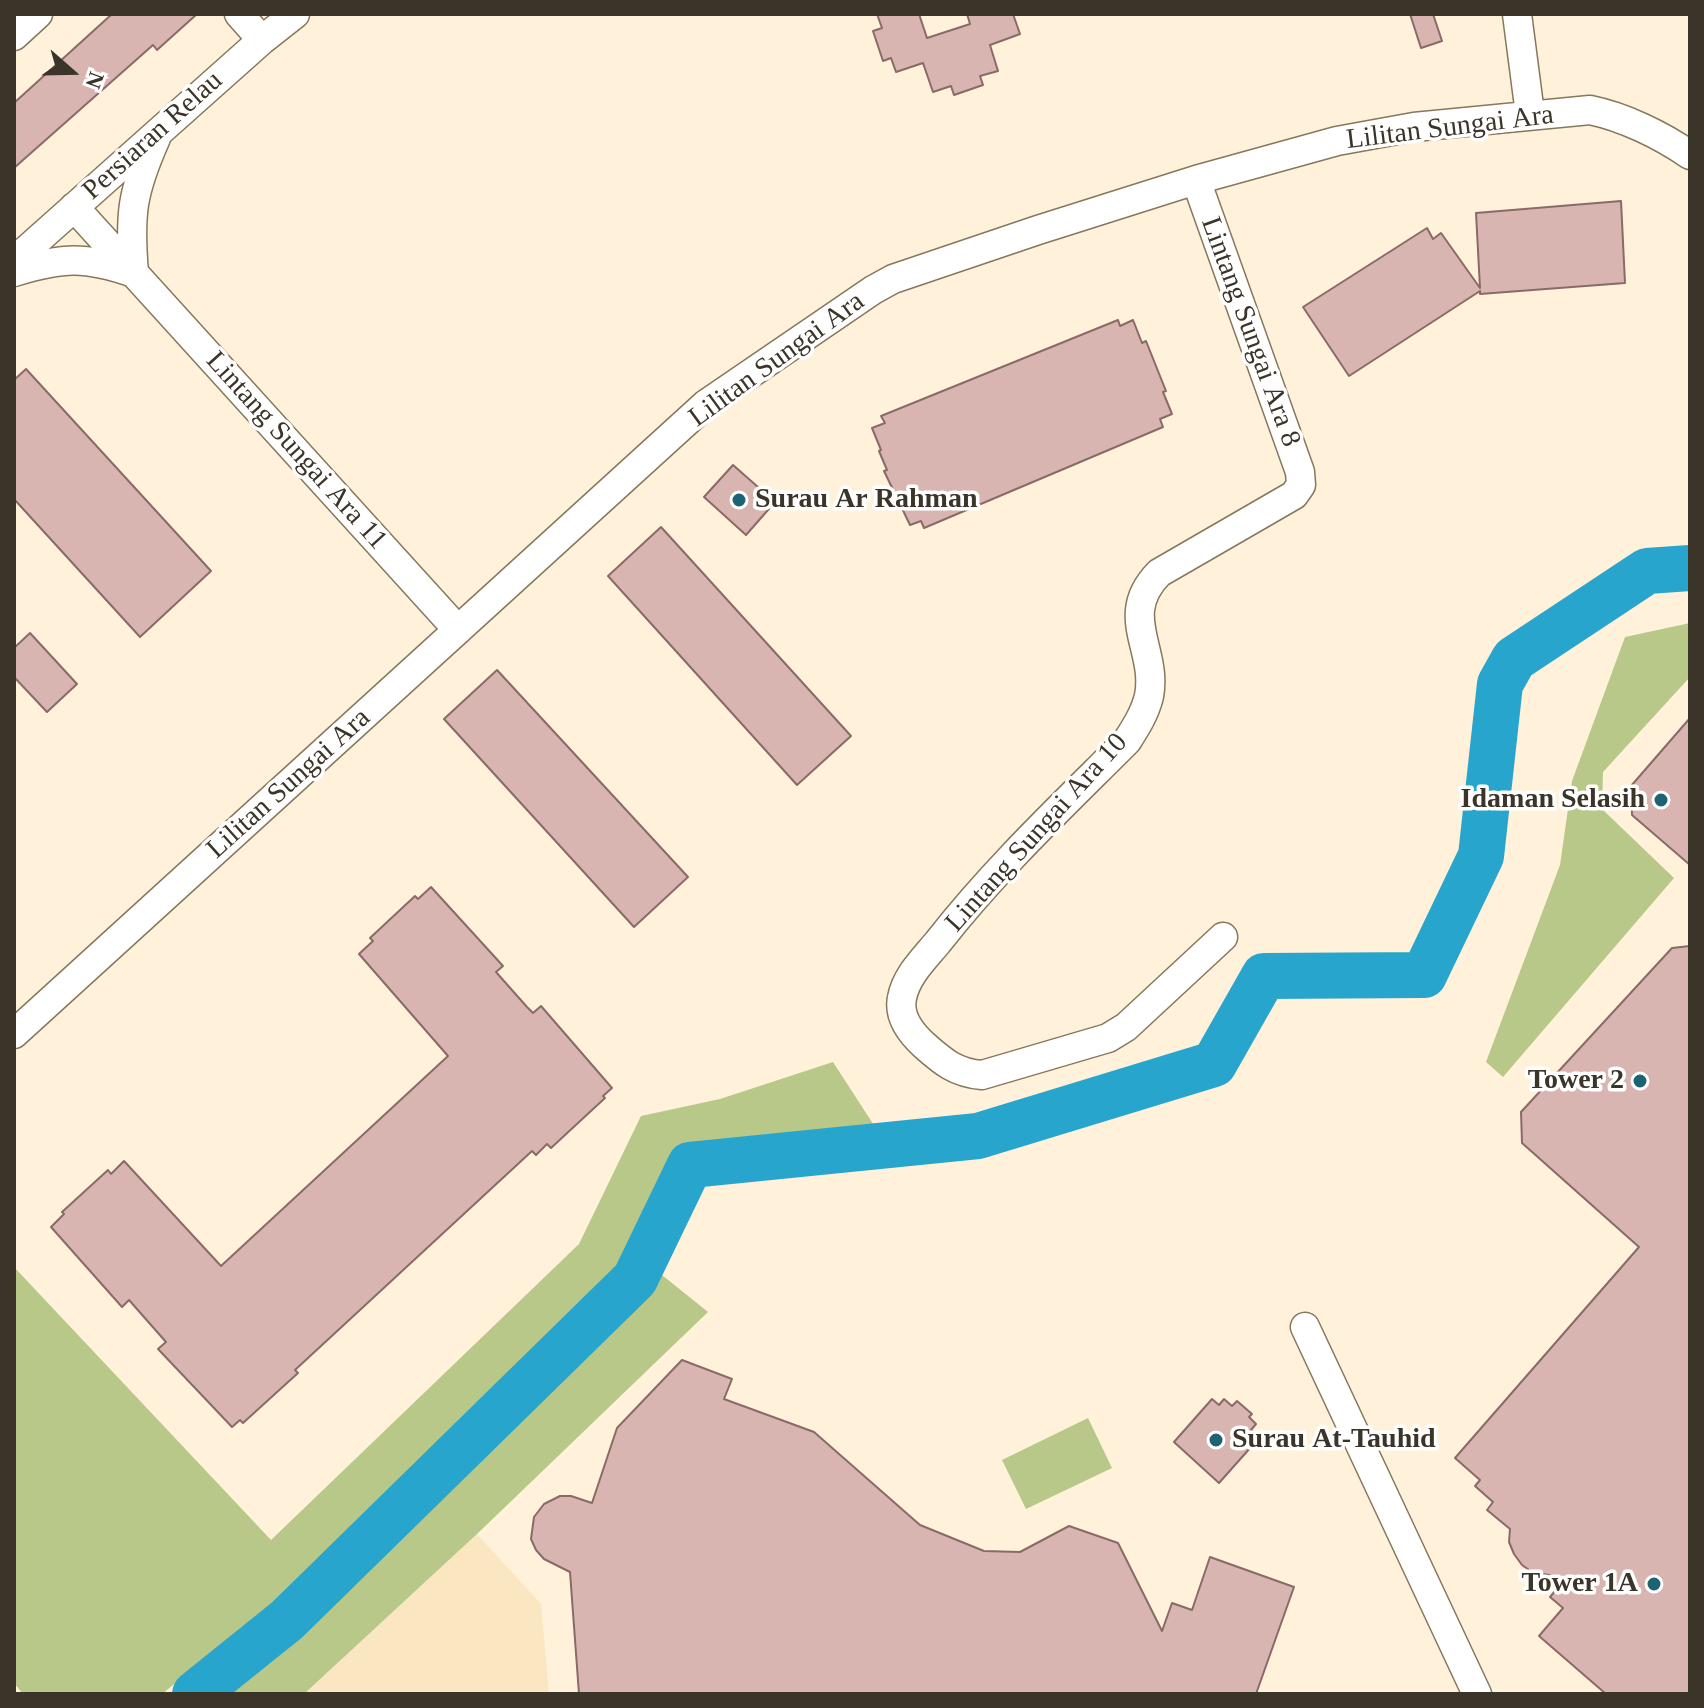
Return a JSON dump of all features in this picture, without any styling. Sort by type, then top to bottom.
[{"type":"street","points":[[14,36],[38,14]]},
{"type":"street","points":[[239,14],[262,40]]},
{"type":"street","name":"Persiaran Relau","points":[[14,261],[295,14]]},
{"type":"street","points":[[1517,14],[1530,114]]},
{"type":"street","name":"Lilitan Sungai Ara","points":[[14,1034],[706,404],[873,290],[908,274],[1196,180],[1337,141],[1414,127],[1590,110],[1671,142],[1690,155]]},
{"type":"street","points":[[14,272],[69,258],[105,263],[134,273],[131,222],[134,196],[160,130]]},
{"type":"street","name":"Lintang Sungai Ara 8","points":[[1196,180],[1300,472],[1301,485]]},
{"type":"street","name":"Lintang Sungai Ara 11","points":[[74,207],[458,630]]},
{"type":"street","name":"Lintang Sungai Ara 10","points":[[1223,937],[1126,1027],[1108,1038],[982,1075],[952,1069],[917,1039],[902,1013],[901,1000],[913,973],[975,895],[1127,741],[1137,725],[1149,695],[1148,666],[1139,623],[1139,610],[1148,583],[1159,573],[1294,495],[1301,485]]},
{"type":"street","points":[[1305,1327],[1477,1694]]},
{"type":"shaded area","points":[[477,1534],[541,1604],[549,1694],[304,1694]]},
{"type":"green space","points":[[1690,623],[1690,677],[1603,772],[1602,809],[1674,878],[1503,1077],[1486,1062],[1560,865],[1572,781],[1625,637]]},
{"type":"green space","points":[[833,1062],[877,1130],[679,1154],[628,1268],[273,1603],[162,1694],[23,1694],[14,1683],[14,1267],[271,1540],[579,1244],[641,1116],[720,1099]]},
{"type":"green space","points":[[662,1275],[708,1312],[477,1534],[304,1694],[224,1694],[318,1618]]},
{"type":"green space","points":[[1088,1418],[1112,1468],[1026,1509],[1002,1460]]},
{"type":"building","points":[[112,14],[197,14],[157,50],[153,45],[14,168],[14,103]]},
{"type":"building","points":[[877,14],[919,14],[927,38],[970,24],[967,14],[1013,14],[1020,34],[990,45],[998,71],[980,76],[983,85],[954,95],[951,86],[933,92],[923,63],[896,72],[891,58],[883,61],[873,31],[882,28]]},
{"type":"building","points":[[1410,14],[1433,14],[1442,41],[1421,48]]},
{"type":"building","points":[[1621,201],[1625,283],[1480,294],[1480,291],[1349,376],[1303,307],[1427,228],[1433,239],[1441,233],[1480,288],[1476,213]]},
{"type":"building","points":[[1118,320],[1120,326],[1133,320],[1142,343],[1146,341],[1172,414],[1160,419],[1163,427],[924,528],[921,521],[910,525],[884,471],[887,470],[872,428],[885,423],[881,416]]},
{"type":"building","points":[[26,369],[211,571],[140,637],[14,499],[14,380]]},
{"type":"building","name":"Surau Ar Rahman","points":[[733,465],[775,502],[746,535],[704,497]]},
{"type":"building","points":[[661,527],[851,736],[797,785],[608,576]]},
{"type":"building","points":[[30,633],[77,684],[47,712],[14,677],[14,648]]},
{"type":"building","points":[[497,670],[688,877],[634,927],[444,719]]},
{"type":"building","name":"Idaman Selasih","points":[[1690,718],[1690,865],[1632,815],[1631,786]]},
{"type":"building","points":[[431,887],[503,966],[496,972],[527,1007],[533,1013],[541,1006],[612,1088],[551,1148],[547,1144],[536,1155],[532,1151],[295,1370],[298,1373],[243,1423],[240,1420],[232,1427],[158,1349],[166,1342],[129,1300],[122,1307],[51,1227],[64,1214],[62,1212],[108,1170],[111,1174],[124,1161],[221,1266],[448,1056],[359,954],[373,941],[370,938],[415,896],[418,899]]},
{"type":"building","points":[[1690,946],[1690,1694],[1606,1694],[1539,1636],[1563,1608],[1550,1597],[1566,1578],[1532,1572],[1522,1565],[1509,1542],[1510,1529],[1487,1510],[1493,1502],[1475,1486],[1480,1480],[1455,1458],[1639,1247],[1522,1143],[1521,1112],[1672,948]]},
{"type":"building","points":[[682,1360],[732,1379],[724,1399],[814,1432],[920,1525],[984,1551],[1020,1552],[1069,1526],[1118,1543],[1162,1631],[1172,1603],[1192,1610],[1210,1557],[1294,1587],[1256,1694],[579,1694],[570,1572],[544,1559],[536,1550],[531,1539],[534,1517],[544,1504],[560,1496],[592,1503],[617,1428]]},
{"type":"building","name":"Surau At-Tauhid","points":[[1212,1399],[1219,1405],[1224,1399],[1232,1406],[1237,1401],[1252,1414],[1249,1417],[1256,1424],[1251,1430],[1259,1438],[1219,1483],[1174,1442]]},
{"type":"waterway","points":[[195,1694],[287,1620],[635,1279],[690,1165],[978,1136],[1214,1064],[1264,976],[1424,975],[1481,856],[1500,684],[1514,659],[1647,571],[1690,568]]},
{"type":"place","name":"Surau Ar Rahman","points":[[739,500]]},
{"type":"place","name":"Idaman Selasih","points":[[1661,800]]},
{"type":"place","name":"Tower 2","points":[[1640,1081]]},
{"type":"place","name":"Surau At-Tauhid","points":[[1216,1440]]},
{"type":"place","name":"Tower 1A","points":[[1654,1584]]}]
